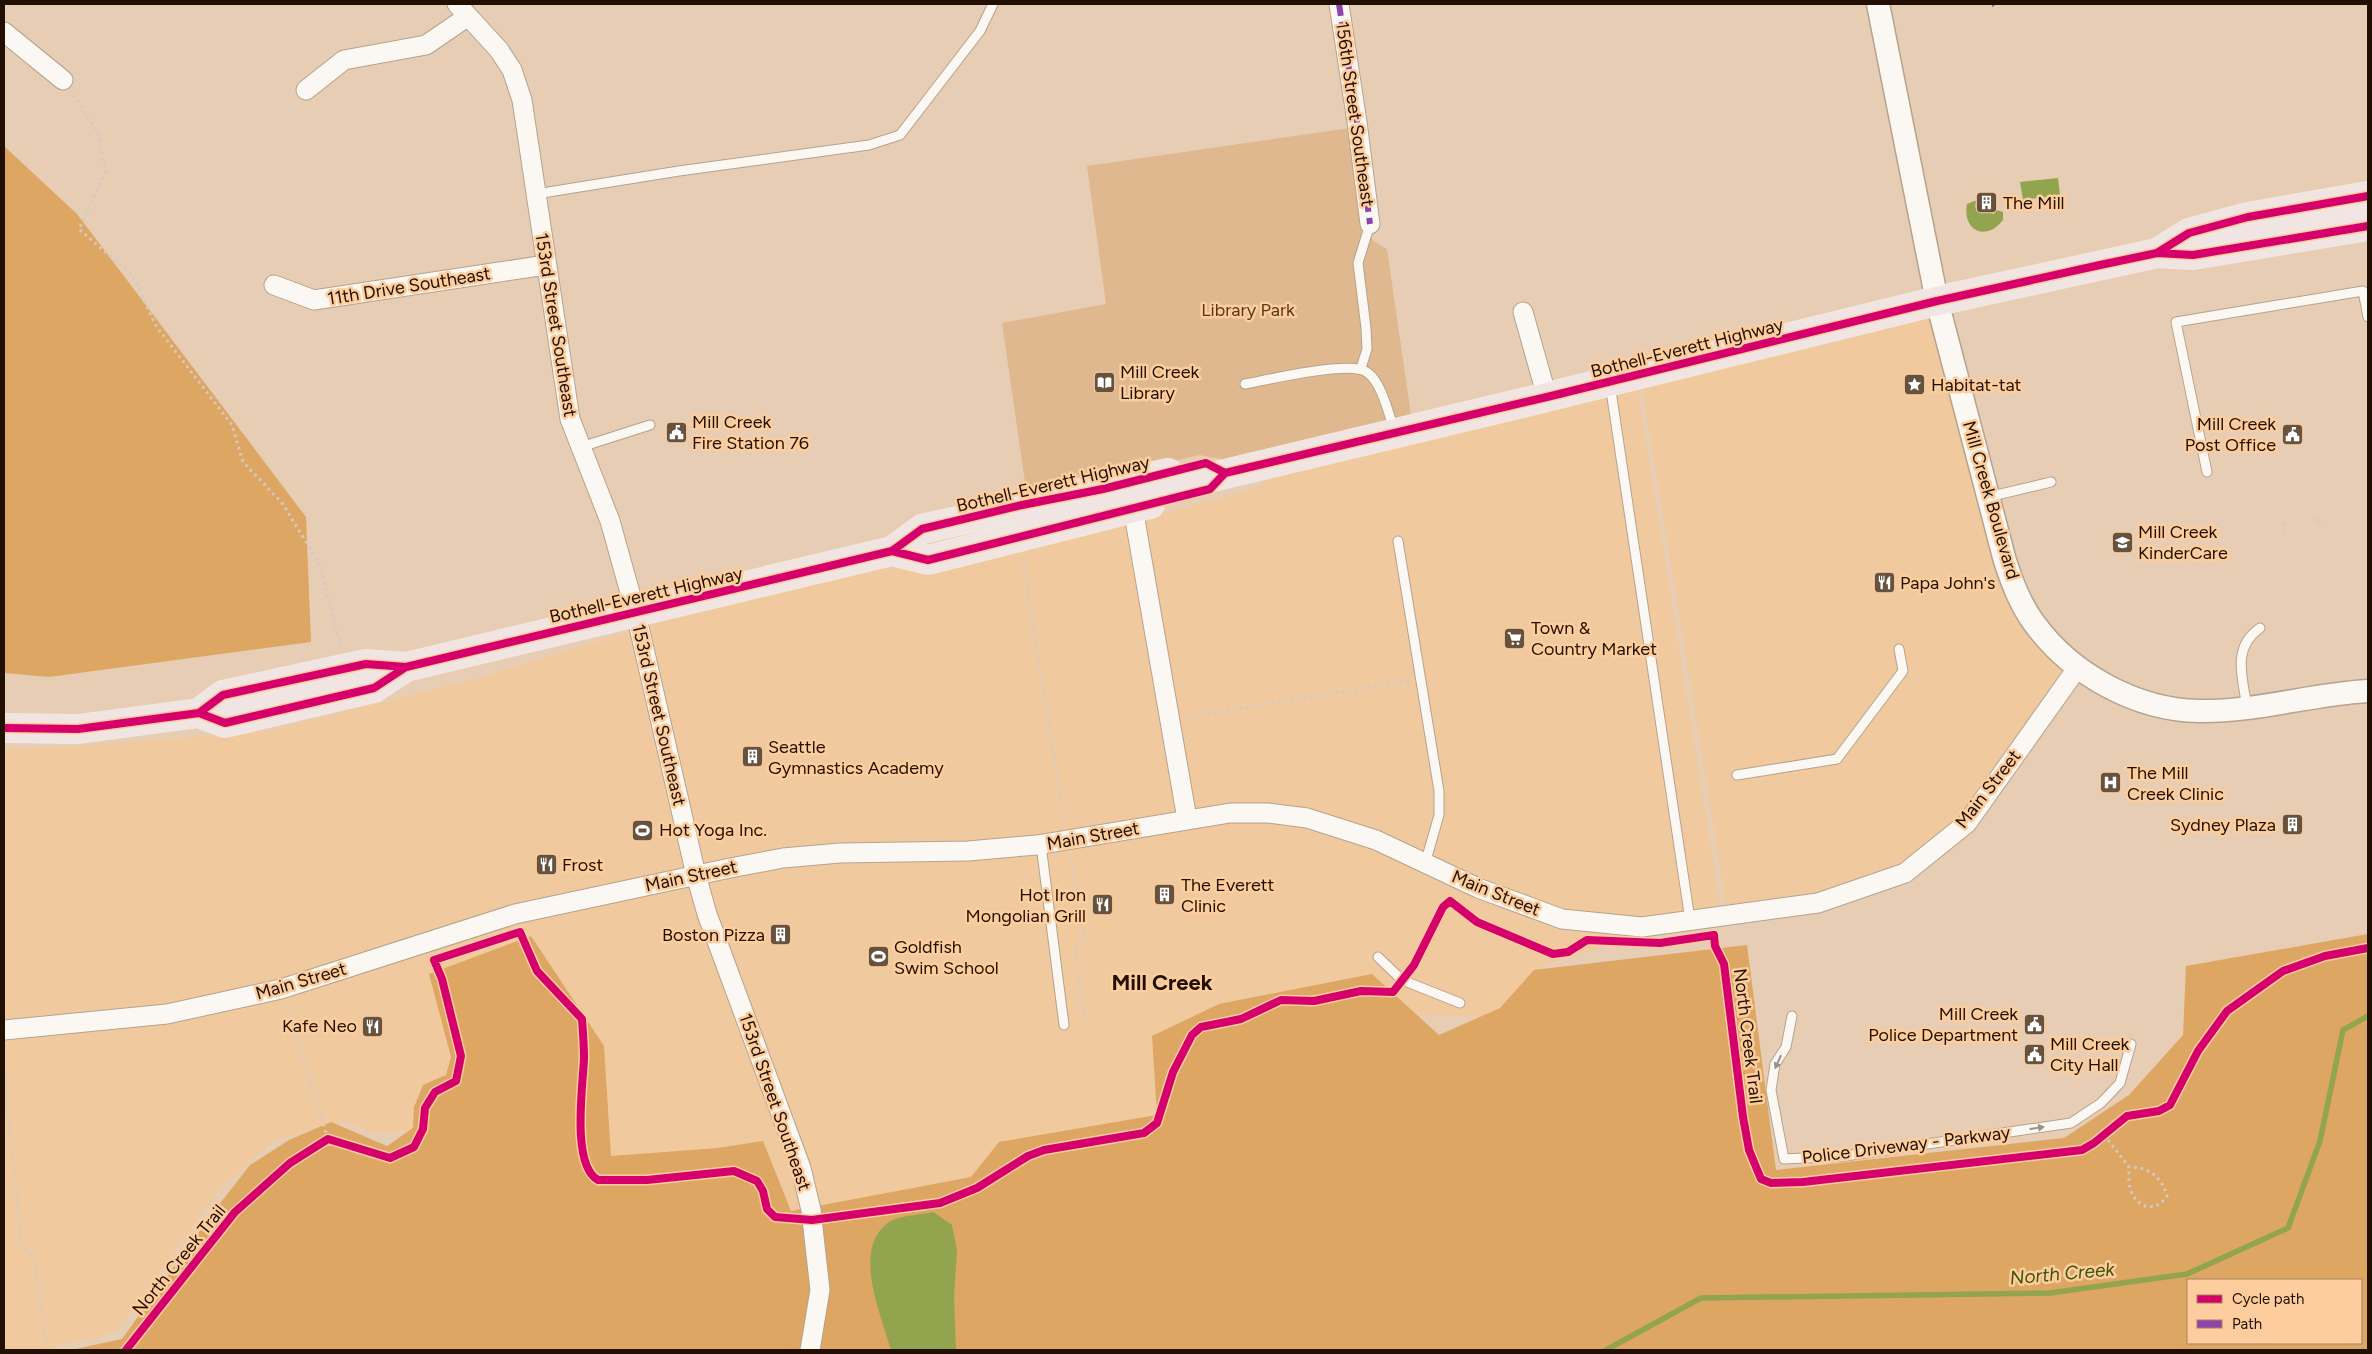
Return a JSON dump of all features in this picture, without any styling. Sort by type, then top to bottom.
[{"type":"main road","name":"Bothell-Everett Highway","points":[[2157,252],[2189,232],[2248,217],[2368,196]]},
{"type":"main road","name":"Bothell-Everett Highway","points":[[892,551],[928,560],[1210,489],[1225,472],[1548,397],[1937,301],[2157,252],[2193,255],[2368,226]]},
{"type":"main road","name":"Bothell-Everett Highway","points":[[199,713],[222,695],[366,664],[406,667],[636,614],[892,551],[922,529],[940,524],[1103,489],[1206,463],[1225,472]]},
{"type":"main road","name":"Bothell-Everett Highway","points":[[4,728],[78,729],[199,713],[225,723],[374,688],[406,667]]},
{"type":"street","name":"156th Street Southeast","points":[[1339,4],[1370,224]]},
{"type":"street","name":"Mill Creek Boulevard","points":[[1875,8],[1937,301],[2004,561],[2024,606],[2048,640],[2078,667],[2118,691],[2161,705],[2199,711],[2247,708],[2344,692],[2368,691]]},
{"type":"street","name":"153rd Street Southeast","points":[[462,10],[499,50],[512,70],[522,100],[570,419],[610,521],[636,614],[696,875],[707,914],[801,1168],[811,1210],[820,1290],[810,1350]]},
{"type":"street","points":[[306,90],[344,60],[426,45],[462,10]]},
{"type":"street","points":[[4,32],[62,80]]},
{"type":"street","name":"11th Drive Southeast","points":[[274,285],[314,300],[546,265]]},
{"type":"street","points":[[1523,312],[1548,397]]},
{"type":"street","points":[[1133,508],[1186,819]]},
{"type":"street","name":"Main Street","points":[[4,1030],[167,1014],[281,989],[514,914],[696,875],[792,857],[840,853],[968,851],[1040,845],[1230,813],[1268,813],[1307,818],[1376,840],[1478,888],[1562,919],[1642,927],[1818,902],[1905,873],[1967,824],[2078,667]]},
{"type":"lane","points":[[536,194],[688,170],[869,145],[900,134],[980,31],[993,4]]},
{"type":"lane","points":[[1361,368],[1367,349],[1358,263],[1370,224]]},
{"type":"lane","points":[[2207,472],[2176,322],[2363,291],[2368,318]]},
{"type":"lane","points":[[1244,384],[1335,368],[1361,368],[1370,374],[1383,397],[1395,432]]},
{"type":"lane","points":[[1609,382],[1690,920]]},
{"type":"lane","points":[[581,447],[650,425]]},
{"type":"lane","points":[[1988,497],[2051,482]]},
{"type":"lane","points":[[1398,541],[1439,791],[1439,815],[1425,864]]},
{"type":"lane","points":[[2247,708],[2240,664],[2249,636],[2260,628]]},
{"type":"lane","points":[[1737,775],[1837,759],[1903,671],[1899,649]]},
{"type":"lane","points":[[1040,845],[1064,1025]]},
{"type":"lane","points":[[1378,956],[1402,980],[1460,1003]]},
{"type":"lane","name":"Police Driveway - Parkway","points":[[1792,1016],[1786,1047],[1775,1064],[1771,1090],[1784,1159],[1845,1156],[2071,1124],[2101,1103],[2120,1083],[2131,1044]]},
{"type":"path","points":[[62,80],[97,131],[106,171],[79,229],[132,275],[156,326],[232,425],[242,462],[282,502],[319,564],[346,668]]},
{"type":"path","points":[[2315,520],[2319,520],[2320,526]]},
{"type":"path","points":[[2284,532],[2283,523],[2287,523]]},
{"type":"path","points":[[2217,542],[2214,526],[2219,525]]},
{"type":"path","points":[[1019,538],[1065,827]]},
{"type":"path","points":[[1170,720],[1421,680]]},
{"type":"path","points":[[1069,854],[1084,936],[1075,948],[1085,1021]]},
{"type":"path","points":[[281,989],[328,1139]]},
{"type":"path","points":[[4,1069],[21,1243],[34,1256],[47,1350]]},
{"type":"path","points":[[2112,1127],[2101,1137],[2129,1167],[2147,1170],[2158,1177],[2167,1196],[2162,1203],[2154,1208],[2146,1207],[2137,1200],[2132,1194],[2128,1179],[2129,1167]]},
{"type":"path","points":[[328,1139],[337,1142]]},
{"type":"path","points":[[320,1144],[328,1139]]},
{"type":"shaded area","points":[[4,146],[77,214],[306,517],[311,642],[49,677],[4,673]]},
{"type":"shaded area","points":[[2058,178],[2060,195],[2023,200],[2020,182]]},
{"type":"shaded area","points":[[1977,200],[1975,207],[1994,214],[1996,210],[2003,212],[2003,220],[1990,231],[1983,232],[1977,230],[1968,221],[1966,213],[1967,204]]},
{"type":"shaded area","points":[[1937,301],[2004,561],[2078,667],[1967,823],[1905,873],[1728,915],[1640,374]]},
{"type":"shaded area","points":[[1637,386],[1721,909],[1652,918],[1593,951],[1548,963],[1505,1018],[1402,1014],[1148,1156],[850,1224],[434,1128],[376,1134],[344,1121],[273,1141],[220,1189],[116,1332],[61,1345],[54,1350],[4,1350],[4,749],[76,746],[269,731],[479,678],[707,608],[876,569],[948,570],[1248,491],[1291,469]]},
{"type":"shaded area","points":[[2368,934],[2368,1350],[71,1350],[122,1339],[250,1165],[289,1140],[331,1122],[387,1146],[413,1128],[414,1107],[423,1085],[446,1075],[451,1057],[429,974],[531,936],[604,1046],[611,1156],[718,1148],[763,1141],[791,1211],[971,1177],[999,1142],[1157,1115],[1152,1036],[1219,1004],[1372,974],[1439,1035],[1500,1008],[1534,970],[1747,945],[1776,1170],[2064,1138],[2129,1095],[2183,1035],[2186,966]]},
{"type":"shaded area","points":[[933,1212],[952,1225],[957,1251],[954,1296],[956,1350],[891,1350],[872,1281],[870,1263],[872,1247],[879,1232],[891,1221],[906,1216]]},
{"type":"green space","name":"Library Park","points":[[1350,128],[1366,219],[1373,241],[1387,249],[1412,422],[1227,460],[1199,455],[1027,496],[1002,323],[1106,304],[1087,166]]},
{"type":"waterway","name":"North Creek","points":[[1606,1350],[1701,1298],[2050,1293],[2187,1274],[2288,1228],[2320,1141],[2343,1030],[2368,1016]]},
{"type":"marked path","points":[[1339,4],[1370,224]]},
{"type":"cycle path","points":[[2157,253],[2189,233],[2248,217],[2368,196]]},
{"type":"cycle path","points":[[892,551],[928,560],[1210,489],[1225,473],[1547,397],[1937,301],[2100,265],[2157,253],[2193,255],[2368,226]]},
{"type":"cycle path","points":[[199,713],[223,695],[366,664],[406,667],[892,551],[922,529],[1022,505],[1103,489],[1206,463],[1225,473]]},
{"type":"cycle path","points":[[4,728],[78,729],[199,713],[225,723],[374,688],[406,667]]},
{"type":"cycle path","name":"North Creek Trail","points":[[126,1350],[235,1212],[290,1163],[328,1139],[390,1158],[414,1147],[423,1129],[425,1108],[435,1092],[456,1081],[461,1056],[442,979],[434,960],[520,932],[537,971],[582,1019],[584,1058],[580,1124],[581,1142],[584,1158],[590,1172],[598,1180],[647,1180],[734,1171],[757,1181],[763,1191],[767,1209],[775,1217],[812,1220],[940,1203],[977,1188],[1028,1156],[1044,1150],[1144,1133],[1157,1123],[1173,1072],[1192,1035],[1201,1027],[1241,1019],[1281,1000],[1314,1001],[1361,991],[1393,992],[1414,965],[1443,907],[1450,901],[1477,922],[1553,954],[1568,952],[1587,940],[1660,943],[1714,935],[1715,946],[1724,964],[1743,1117],[1749,1150],[1761,1179],[1771,1183],[1803,1182],[2082,1150],[2094,1143],[2127,1116],[2159,1111],[2170,1105],[2198,1051],[2227,1011],[2283,971],[2325,956],[2368,948]]},
{"type":"place","name":"The Mill","points":[[1987,203]]},
{"type":"place","name":"Mill Creek Library","points":[[1104,382]]},
{"type":"place","name":"Habitat-tat","points":[[1915,385]]},
{"type":"place","name":"Mill Creek Fire Station 76","points":[[676,432]]},
{"type":"place","name":"Mill Creek Post Office","points":[[2292,434]]},
{"type":"place","name":"Mill Creek KinderCare","points":[[2122,542]]},
{"type":"place","name":"Papa John's","points":[[1884,583]]},
{"type":"place","name":"Town & Country Market","points":[[1515,638]]},
{"type":"place","name":"Seattle Gymnastics Academy","points":[[752,757]]},
{"type":"place","name":"The Mill Creek Clinic","points":[[2111,783]]},
{"type":"place","name":"Sydney Plaza","points":[[2292,825]]},
{"type":"place","name":"Hot Yoga Inc.","points":[[643,830]]},
{"type":"place","name":"Frost","points":[[546,865]]},
{"type":"place","name":"The Everett Clinic","points":[[1165,895]]},
{"type":"place","name":"Hot Iron Mongolian Grill","points":[[1102,905]]},
{"type":"place","name":"Boston Pizza","points":[[781,935]]},
{"type":"place","name":"Goldfish Swim School","points":[[878,957]]},
{"type":"place","name":"Mill Creek Police Department","points":[[2034,1024]]},
{"type":"place","name":"Kafe Neo","points":[[373,1026]]},
{"type":"place","name":"Mill Creek City Hall","points":[[2034,1054]]},
{"type":"district","name":"Mill Creek","points":[[1162,982]]}]
